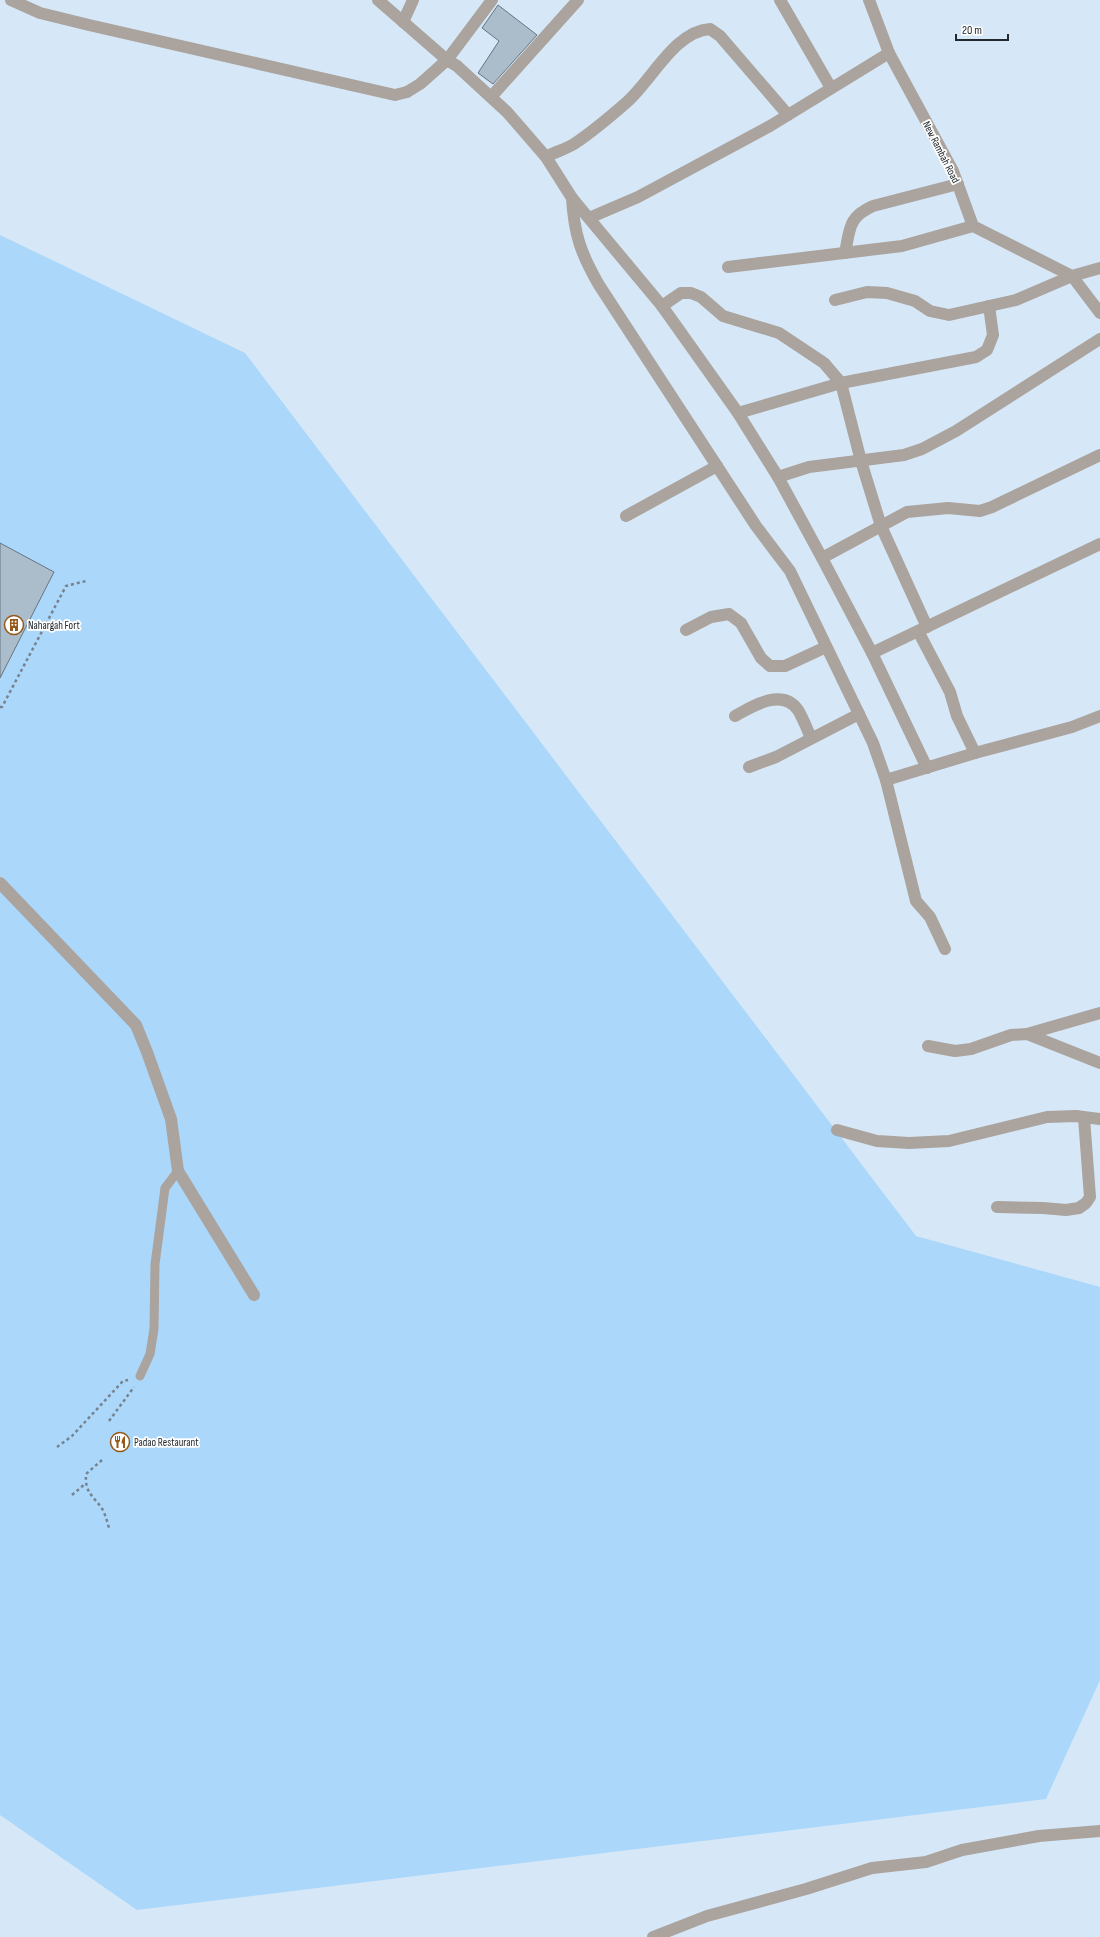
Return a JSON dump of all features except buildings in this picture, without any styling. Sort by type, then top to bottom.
[{"type":"street","points":[[11,0],[40,13],[395,95],[407,92],[420,84],[447,60],[492,0]]},
{"type":"street","points":[[378,0],[447,60],[458,66],[507,112],[546,157],[572,198],[662,306],[738,413],[778,477],[872,653],[927,768]]},
{"type":"street","points":[[403,22],[413,0]]},
{"type":"street","points":[[491,97],[578,0]]},
{"type":"street","points":[[780,0],[831,88]]},
{"type":"street","name":"New Rambah Road","points":[[869,0],[888,54],[953,171],[973,226]]},
{"type":"street","points":[[546,157],[574,144],[628,101],[677,46],[693,32],[701,29],[710,28],[720,36],[788,115]]},
{"type":"street","points":[[589,218],[638,197],[788,115],[888,54]]},
{"type":"street","points":[[845,253],[852,222],[861,212],[873,206],[958,184]]},
{"type":"street","points":[[572,198],[575,232],[585,260],[599,286],[756,526],[790,571],[873,743],[886,780],[916,901],[930,917],[945,949]]},
{"type":"street","points":[[728,266],[902,246],[973,226],[1072,276],[1100,313]]},
{"type":"street","points":[[835,300],[867,292],[887,293],[916,301],[930,311],[949,315],[1016,300],[1072,276],[1100,268]]},
{"type":"street","points":[[662,306],[681,293],[691,293],[701,297],[723,316],[779,333],[824,363],[841,383],[861,461],[881,526],[950,692],[957,716],[975,753]]},
{"type":"street","points":[[738,413],[841,383],[976,357],[987,350],[993,335],[989,306]]},
{"type":"street","points":[[778,477],[810,467],[904,455],[922,449],[956,431],[1100,339]]},
{"type":"street","points":[[822,558],[907,512],[948,508],[980,511],[992,507],[1100,455]]},
{"type":"street","points":[[626,516],[717,466]]},
{"type":"street","points":[[872,653],[1100,544]]},
{"type":"street","points":[[686,630],[711,617],[729,614],[741,623],[761,658],[770,666],[785,666],[826,647]]},
{"type":"street","points":[[735,716],[760,702],[772,699],[786,701],[797,709],[811,738]]},
{"type":"street","points":[[748,767],[776,757],[859,714]]},
{"type":"street","points":[[886,780],[975,753],[1072,727],[1100,716]]},
{"type":"street","points":[[0,883],[136,1025],[172,1119],[178,1170],[254,1295]]},
{"type":"street","points":[[928,1046],[955,1051],[971,1049],[1011,1035],[1027,1034],[1100,1013]]},
{"type":"street","points":[[1027,1034],[1100,1063]]},
{"type":"street","points":[[837,1130],[877,1141],[910,1143],[949,1141],[1047,1117],[1100,1119]]},
{"type":"street","points":[[997,1207],[1066,1210],[1079,1208],[1086,1203],[1090,1197],[1084,1118]]},
{"type":"street","points":[[653,1937],[708,1916],[806,1889],[872,1868],[926,1862],[962,1850],[1039,1836],[1100,1831]]},
{"type":"lane","points":[[140,1376],[150,1354],[154,1329],[155,1264],[165,1188],[178,1170]]},
{"type":"path","points":[[0,707],[2,708],[66,586],[86,581]]},
{"type":"path","points":[[109,1421],[128,1396],[140,1376]]},
{"type":"path","points":[[57,1447],[72,1436],[123,1381],[140,1376]]},
{"type":"path","points":[[102,1460],[86,1474],[85,1484],[89,1494],[101,1508],[109,1528]]},
{"type":"path","points":[[72,1495],[85,1484]]},
{"type":"shaded area","points":[[0,235],[245,353],[916,1236],[1100,1287],[1100,1680],[1046,1799],[137,1910],[0,1815]]},
{"type":"place","name":"Nahargah Fort","points":[[14,625]]},
{"type":"place","name":"Padao Restaurant","points":[[120,1442]]}]
